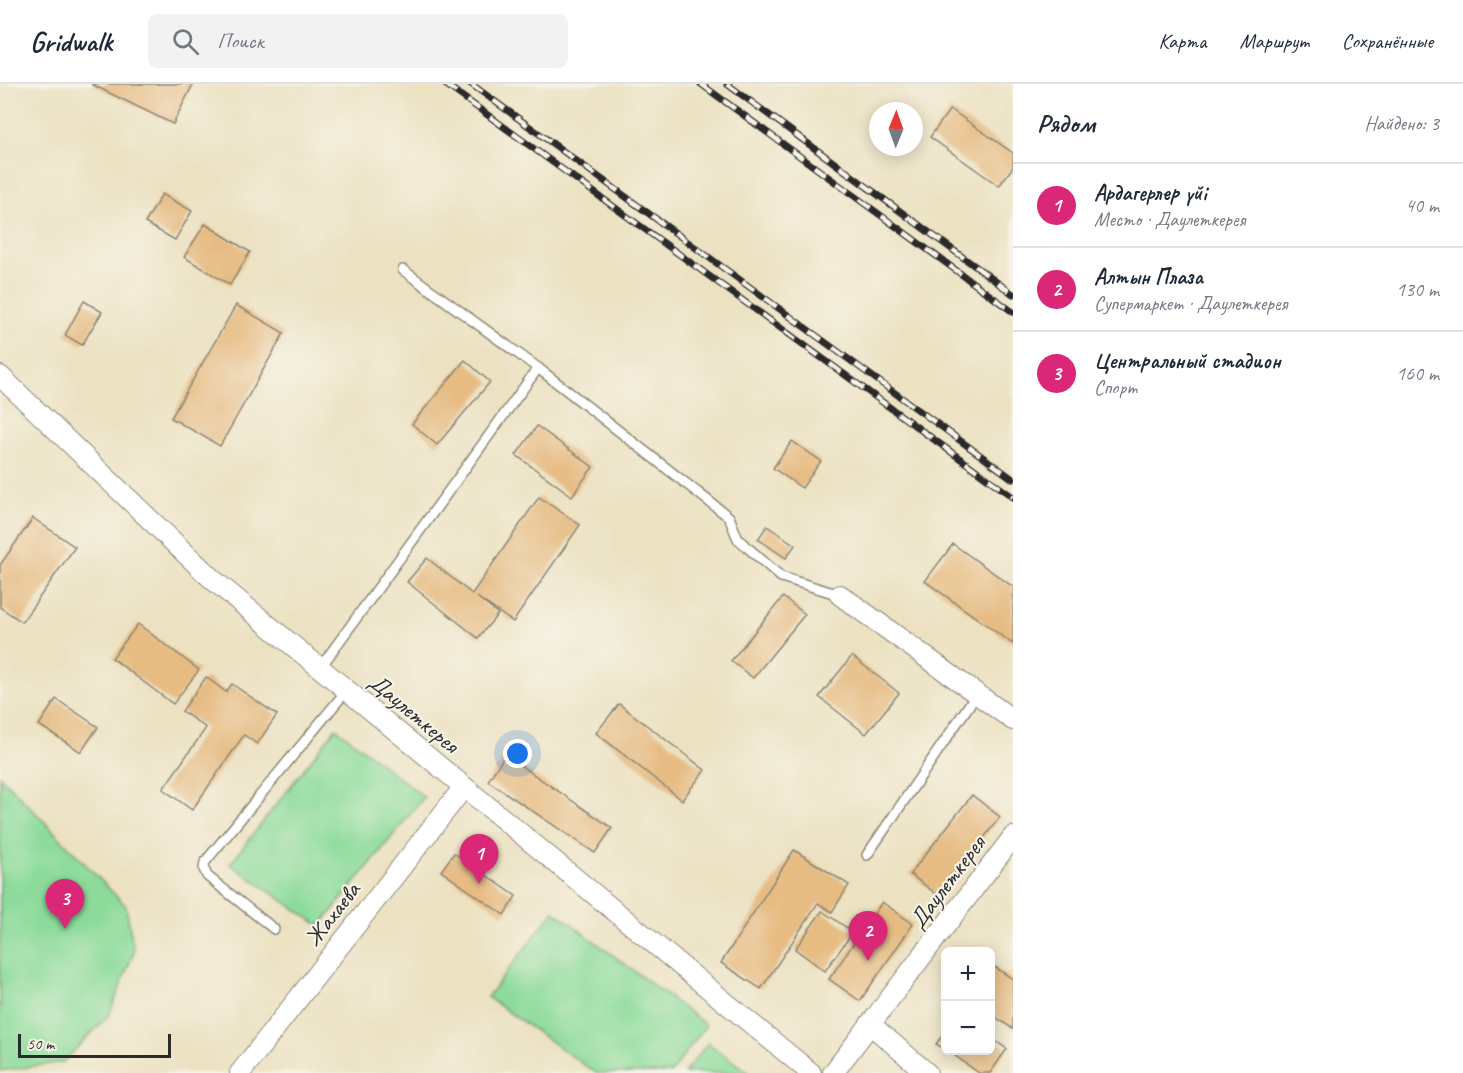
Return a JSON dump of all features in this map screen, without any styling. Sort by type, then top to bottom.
[{"type":"street","name":"Даулеткерея","points":[[0,376],[211,578],[811,1073]]},
{"type":"street","points":[[840,595],[1013,720]]},
{"type":"street","name":"Жахаева","points":[[240,1073],[464,787]]},
{"type":"street","name":"Даулеткерея","points":[[834,1073],[1013,837]]},
{"type":"street","points":[[870,1024],[927,1073]]},
{"type":"lane","points":[[403,270],[538,368],[729,517],[738,539],[781,577],[840,595]]},
{"type":"lane","points":[[320,668],[538,368]]},
{"type":"lane","points":[[274,928],[207,876],[204,869],[205,862],[347,690]]},
{"type":"lane","points":[[867,855],[976,695]]},
{"type":"green space","points":[[336,728],[424,797],[320,926],[230,864]]},
{"type":"green space","points":[[0,776],[126,906],[134,952],[109,1015],[63,1062],[0,1071]]},
{"type":"green space","points":[[554,911],[706,1025],[671,1073],[596,1073],[487,997]]},
{"type":"green space","points":[[708,1043],[749,1073],[684,1073]]},
{"type":"building","points":[[91,84],[193,84],[173,124]]},
{"type":"building","points":[[950,109],[1013,153],[1013,167],[999,186],[930,137]]},
{"type":"building","points":[[162,194],[192,211],[175,240],[145,223]]},
{"type":"building","points":[[205,224],[250,252],[230,285],[184,257]]},
{"type":"building","points":[[84,301],[102,312],[82,345],[65,335]]},
{"type":"building","points":[[236,305],[284,333],[220,446],[171,418]]},
{"type":"building","points":[[465,360],[490,382],[437,445],[412,424]]},
{"type":"building","points":[[537,426],[593,467],[572,496],[516,455]]},
{"type":"building","points":[[792,441],[821,461],[802,488],[773,468]]},
{"type":"building","points":[[539,497],[580,525],[513,622],[477,597],[498,614],[478,638],[407,582],[427,558],[472,594]]},
{"type":"building","points":[[33,518],[75,547],[22,622],[0,607],[0,565]]},
{"type":"building","points":[[767,526],[795,545],[786,558],[758,539]]},
{"type":"building","points":[[953,544],[1013,587],[1013,644],[925,581]]},
{"type":"building","points":[[783,597],[805,614],[753,678],[731,661]]},
{"type":"building","points":[[138,624],[199,670],[173,704],[112,658]]},
{"type":"building","points":[[852,656],[899,693],[866,734],[819,697]]},
{"type":"building","points":[[206,677],[226,692],[232,684],[277,715],[257,744],[244,735],[192,810],[163,789],[206,728],[182,711]]},
{"type":"building","points":[[56,699],[98,727],[81,752],[39,725]]},
{"type":"building","points":[[619,704],[705,770],[682,800],[596,733]]},
{"type":"building","points":[[505,755],[612,828],[595,853],[488,781]]},
{"type":"building","points":[[972,795],[1000,817],[939,896],[910,874]]},
{"type":"building","points":[[794,850],[849,885],[832,912],[818,903],[761,989],[721,963]]},
{"type":"building","points":[[454,853],[516,896],[504,915],[441,871]]},
{"type":"building","points":[[882,902],[913,924],[860,1001],[829,979]]},
{"type":"building","points":[[822,911],[853,932],[825,971],[795,949]]},
{"type":"building","points":[[995,967],[1013,979],[1013,1029],[995,1016]]},
{"type":"building","points":[[941,1037],[941,1047],[936,1044]]},
{"type":"building","points":[[995,1041],[1007,1049],[990,1073],[979,1073],[954,1055],[995,1055]]},
{"type":"railway","points":[[445,84],[1013,497]]},
{"type":"railway","points":[[471,84],[1013,479]]},
{"type":"railway","points":[[701,84],[1013,312]]},
{"type":"railway","points":[[727,84],[1013,294]]},
{"type":"place","name":"Ардагерлер үйі","points":[[479,884]]},
{"type":"place","name":"Центральный стадион","points":[[65,929]]},
{"type":"place","name":"Алтын Плаза","points":[[868,961]]}]
